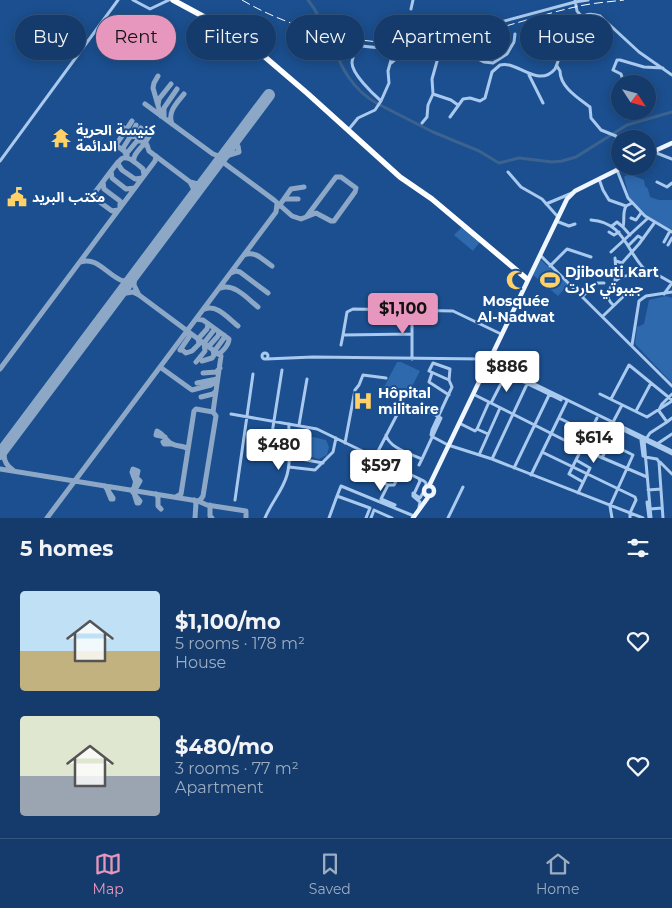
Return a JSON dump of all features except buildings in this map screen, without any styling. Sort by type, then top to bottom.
[{"type":"highway","points":[[171,0],[234,33],[251,45],[400,177],[432,199],[526,274],[524,286]]},
{"type":"main road","points":[[656,150],[672,143]]},
{"type":"main road","points":[[526,274],[539,255],[567,199],[575,191],[611,173]]},
{"type":"main road","points":[[413,517],[433,483],[436,470],[524,286]]},
{"type":"main road","points":[[482,375],[480,361],[492,353]]},
{"type":"main road","points":[[413,517],[425,499],[428,489]]},
{"type":"street","points":[[0,161],[118,0]]},
{"type":"street","points":[[133,0],[150,9],[171,0]]},
{"type":"street","points":[[411,9],[413,0]]},
{"type":"street","points":[[510,19],[575,1],[588,0]]},
{"type":"street","points":[[575,1],[576,11],[580,15]]},
{"type":"street","points":[[613,28],[634,48],[672,75]]},
{"type":"street","points":[[493,63],[507,54],[516,34]]},
{"type":"street","points":[[353,60],[353,68],[368,88],[381,101]]},
{"type":"street","points":[[348,130],[358,118],[376,110],[389,83],[388,71],[392,60]]},
{"type":"street","points":[[391,63],[394,60]]},
{"type":"street","points":[[422,123],[427,119],[429,103],[433,94],[433,75],[437,60]]},
{"type":"street","points":[[481,60],[493,63],[496,67]]},
{"type":"street","points":[[450,117],[458,105],[466,98],[480,101],[485,98],[490,77],[496,67],[506,64],[529,74],[548,74],[552,73],[559,60]]},
{"type":"street","points":[[621,75],[613,70],[617,60],[644,67],[663,68]]},
{"type":"street","points":[[557,66],[560,70],[560,78],[568,88],[590,107],[591,118],[601,130],[611,134]]},
{"type":"street","points":[[529,74],[543,103]]},
{"type":"street","points":[[433,94],[458,105]]},
{"type":"street","points":[[656,152],[672,159]]},
{"type":"street","points":[[508,172],[521,187],[542,199],[557,219],[569,226],[575,224]]},
{"type":"street","points":[[619,175],[627,196],[641,213],[671,231],[666,243],[672,238]]},
{"type":"street","points":[[599,179],[604,193],[609,200],[626,206]]},
{"type":"street","points":[[657,182],[667,187],[672,183]]},
{"type":"street","points":[[546,204],[575,191]]},
{"type":"street","points":[[623,227],[624,222],[622,218],[626,206],[632,202]]},
{"type":"street","points":[[631,218],[636,220],[641,213]]},
{"type":"street","points":[[611,252],[648,218]]},
{"type":"street","points":[[591,220],[604,221],[619,232],[637,261],[646,271]]},
{"type":"street","points":[[612,226],[617,222],[630,235]]},
{"type":"street","points":[[614,306],[609,301],[608,295],[615,279],[616,260],[622,263],[655,222]]},
{"type":"street","points":[[609,232],[614,236],[619,232]]},
{"type":"street","points":[[628,246],[638,236],[643,239]]},
{"type":"street","points":[[550,266],[566,249],[591,257]]},
{"type":"street","points":[[539,255],[672,386]]},
{"type":"street","points":[[615,279],[650,270],[672,283],[664,294]]},
{"type":"street","points":[[582,297],[596,283],[604,283]]},
{"type":"street","points":[[632,345],[639,301],[646,296],[672,292]]},
{"type":"street","points":[[603,316],[626,293]]},
{"type":"street","points":[[341,345],[347,312],[350,309],[453,311],[501,334]]},
{"type":"street","points":[[412,310],[412,359]]},
{"type":"street","points":[[343,335],[412,334]]},
{"type":"street","points":[[267,357],[480,361],[613,424]]},
{"type":"street","points":[[515,377],[524,359]]},
{"type":"street","points":[[419,466],[433,437],[432,430],[452,386],[449,380],[450,369],[433,363],[429,371],[449,380]]},
{"type":"street","points":[[487,363],[515,377]]},
{"type":"street","points":[[600,394],[610,399],[622,405],[649,417],[672,401],[628,365],[610,399]]},
{"type":"street","points":[[282,370],[270,446],[272,449],[289,451]]},
{"type":"street","points":[[432,372],[429,382],[449,395]]},
{"type":"street","points":[[235,500],[253,374]]},
{"type":"street","points":[[477,429],[506,374]]},
{"type":"street","points":[[345,443],[356,390],[363,375],[386,378]]},
{"type":"street","points":[[300,425],[307,379]]},
{"type":"street","points":[[492,459],[528,383]]},
{"type":"street","points":[[636,411],[651,383]]},
{"type":"street","points":[[514,468],[550,393]]},
{"type":"street","points":[[472,394],[582,449],[646,477]]},
{"type":"street","points":[[659,411],[660,407],[672,394]]},
{"type":"street","points":[[531,474],[567,402]]},
{"type":"street","points":[[567,402],[672,453]]},
{"type":"street","points":[[613,424],[622,405]]},
{"type":"street","points":[[398,480],[378,468],[376,458],[401,407],[412,411],[422,408],[438,416]]},
{"type":"street","points":[[479,455],[500,408]]},
{"type":"street","points":[[659,411],[666,422]]},
{"type":"street","points":[[232,414],[317,429],[419,479],[428,489],[420,498],[414,494],[420,481],[419,479]]},
{"type":"street","points":[[559,418],[632,454],[633,457],[610,506],[612,518]]},
{"type":"street","points":[[584,482],[570,475],[597,418]]},
{"type":"street","points":[[650,518],[644,441],[650,433],[672,418]]},
{"type":"street","points":[[459,423],[474,431],[477,429],[488,434]]},
{"type":"street","points":[[265,518],[283,486],[289,467],[290,457],[287,437],[289,424]]},
{"type":"street","points":[[657,444],[672,434]]},
{"type":"street","points":[[386,435],[390,444],[422,459]]},
{"type":"street","points":[[433,437],[448,445],[531,474],[630,516],[643,518]]},
{"type":"street","points":[[289,467],[313,471],[333,452],[336,438]]},
{"type":"street","points":[[644,441],[657,444],[672,453]]},
{"type":"street","points":[[644,441],[650,518]]},
{"type":"street","points":[[602,458],[609,443]]},
{"type":"street","points":[[542,452],[636,498],[630,516]]},
{"type":"street","points":[[290,457],[323,463]]},
{"type":"street","points":[[645,457],[657,459],[672,474]]},
{"type":"street","points":[[576,460],[589,467],[578,493]]},
{"type":"street","points":[[659,462],[663,518]]},
{"type":"street","points":[[375,480],[388,485],[394,485],[402,470]]},
{"type":"street","points":[[419,479],[413,495],[419,501],[419,507]]},
{"type":"street","points":[[388,485],[381,498],[395,505]]},
{"type":"street","points":[[329,518],[341,486],[413,517]]},
{"type":"street","points":[[448,518],[463,487]]},
{"type":"street","points":[[648,490],[661,489]]},
{"type":"street","points":[[337,496],[392,518]]},
{"type":"street","points":[[366,518],[370,508]]},
{"type":"street","points":[[650,509],[662,508]]},
{"type":"street","points":[[371,518],[374,510]]},
{"type":"shaded area","points":[[633,175],[644,180],[650,197],[659,200],[672,200],[672,230],[646,215],[629,197],[624,177]]},
{"type":"shaded area","points":[[462,227],[480,242],[473,251],[454,235]]},
{"type":"shaded area","name":"Djibouti Kart جيبوتي كارت","points":[[540,259],[568,285],[558,296],[533,275]]},
{"type":"shaded area","points":[[666,296],[672,298],[672,383],[635,344],[637,327],[644,324],[649,300]]},
{"type":"shaded area","points":[[397,362],[420,371],[403,401],[382,391]]},
{"type":"shaded area","points":[[295,433],[326,440],[329,447],[327,455],[319,459],[291,451],[290,438]]},
{"type":"waterway","points":[[308,0],[317,13],[344,70],[353,83],[378,104]]},
{"type":"waterway","points":[[380,105],[433,132],[479,151],[499,163],[519,158],[552,162],[576,157],[627,125],[672,112]]},
{"type":"taxiway","points":[[158,76],[153,88],[161,116]]},
{"type":"taxiway","points":[[158,105],[159,99],[171,84]]},
{"type":"taxiway","points":[[164,117],[164,108],[177,89]]},
{"type":"taxiway","points":[[172,124],[172,112],[184,94]]},
{"type":"taxiway","points":[[145,104],[213,154],[219,156],[225,154]]},
{"type":"taxiway","points":[[128,131],[132,121]]},
{"type":"taxiway","points":[[132,134],[136,125]]},
{"type":"taxiway","points":[[121,126],[147,145],[149,151],[190,182],[198,184],[204,181]]},
{"type":"taxiway","points":[[137,137],[141,128]]},
{"type":"taxiway","points":[[124,151],[117,146],[117,143],[125,132],[129,131]]},
{"type":"taxiway","points":[[127,157],[127,153],[137,141],[141,141],[146,131]]},
{"type":"taxiway","points":[[146,144],[150,135]]},
{"type":"taxiway","points":[[127,157],[123,148],[130,137],[135,136]]},
{"type":"taxiway","points":[[223,157],[239,152],[238,146],[232,144]]},
{"type":"taxiway","points":[[134,162],[138,151],[143,145],[147,145]]},
{"type":"taxiway","points":[[0,369],[155,161],[156,156]]},
{"type":"taxiway","points":[[142,178],[135,179],[122,170],[118,164],[120,160],[123,158],[130,159],[143,169],[144,175]]},
{"type":"taxiway","points":[[118,162],[111,171],[112,178],[126,189],[135,188]]},
{"type":"taxiway","points":[[218,163],[224,163],[274,200],[292,216],[301,219],[316,213],[334,221],[356,188],[341,177],[336,177],[307,216]]},
{"type":"taxiway","points":[[111,171],[96,191],[95,196],[97,200],[112,211],[118,210]]},
{"type":"taxiway","points":[[103,182],[104,189],[120,201],[120,208]]},
{"type":"taxiway","points":[[190,182],[194,190],[193,197]]},
{"type":"taxiway","points":[[279,206],[291,189],[304,187]]},
{"type":"taxiway","points":[[284,199],[298,199]]},
{"type":"taxiway","points":[[47,518],[276,212],[277,204]]},
{"type":"taxiway","points":[[244,255],[255,255],[272,266]]},
{"type":"taxiway","points":[[81,262],[87,261],[97,264],[123,281],[132,278]]},
{"type":"taxiway","points":[[231,273],[240,272],[268,293]]},
{"type":"taxiway","points":[[120,294],[133,292],[139,295],[134,285],[135,274]]},
{"type":"taxiway","points":[[221,288],[226,287],[236,290],[258,307]]},
{"type":"taxiway","points":[[139,295],[221,356],[213,412]]},
{"type":"taxiway","points":[[205,309],[218,310],[238,326]]},
{"type":"taxiway","points":[[196,319],[203,320],[229,339],[225,348],[218,354]]},
{"type":"taxiway","points":[[198,339],[207,329],[208,324]]},
{"type":"taxiway","points":[[196,362],[205,351],[204,343],[214,328]]},
{"type":"taxiway","points":[[180,350],[189,337],[188,331]]},
{"type":"taxiway","points":[[209,346],[218,336],[219,332]]},
{"type":"taxiway","points":[[213,350],[216,349],[224,335]]},
{"type":"taxiway","points":[[181,349],[186,353],[192,351],[199,344],[198,338]]},
{"type":"taxiway","points":[[202,361],[212,358],[214,355],[213,350]]},
{"type":"taxiway","points":[[160,367],[192,390],[211,385],[217,381]]},
{"type":"taxiway","points":[[203,373],[216,372],[220,368]]},
{"type":"taxiway","points":[[197,383],[217,379]]},
{"type":"taxiway","points":[[201,397],[213,394],[216,391]]},
{"type":"taxiway","points":[[176,497],[181,494],[194,411],[196,409],[213,412],[216,416],[203,496],[198,501]]},
{"type":"taxiway","points":[[165,437],[156,435],[157,431],[161,433],[163,435],[164,437],[172,444],[188,449]]},
{"type":"taxiway","points":[[165,441],[173,444],[164,444],[163,442],[165,441]]},
{"type":"taxiway","points":[[6,446],[5,460],[13,470]]},
{"type":"taxiway","points":[[0,469],[198,501],[207,505],[246,511],[246,518]]},
{"type":"taxiway","points":[[132,490],[134,488],[138,471],[133,469],[132,472],[135,480],[138,479],[140,481],[133,490]]},
{"type":"taxiway","points":[[105,486],[113,498],[113,499],[111,499],[107,489]]},
{"type":"taxiway","points":[[131,490],[140,501],[139,503],[137,503],[134,493]]},
{"type":"taxiway","points":[[156,494],[158,506],[161,509]]},
{"type":"taxiway","points":[[194,500],[196,503],[195,518]]},
{"type":"taxiway","points":[[210,505],[210,516],[212,518]]},
{"type":"runway","points":[[0,454],[269,95]]},
{"type":"railway","points":[[242,0],[266,13],[319,32],[346,38],[401,43],[429,42],[456,38],[581,6],[624,0]]},
{"type":"place","name":"كنيسة الحرية الدائمة","points":[[61,138]]},
{"type":"place","name":"مكتب البريد","points":[[17,197]]},
{"type":"place","name":"Mosquée Al-Nadwat","points":[[516,280]]},
{"type":"place","name":"Djibouti Kart جيبوتي كارت","points":[[550,280]]},
{"type":"place","name":"Hôpital militaire","points":[[363,401]]}]
